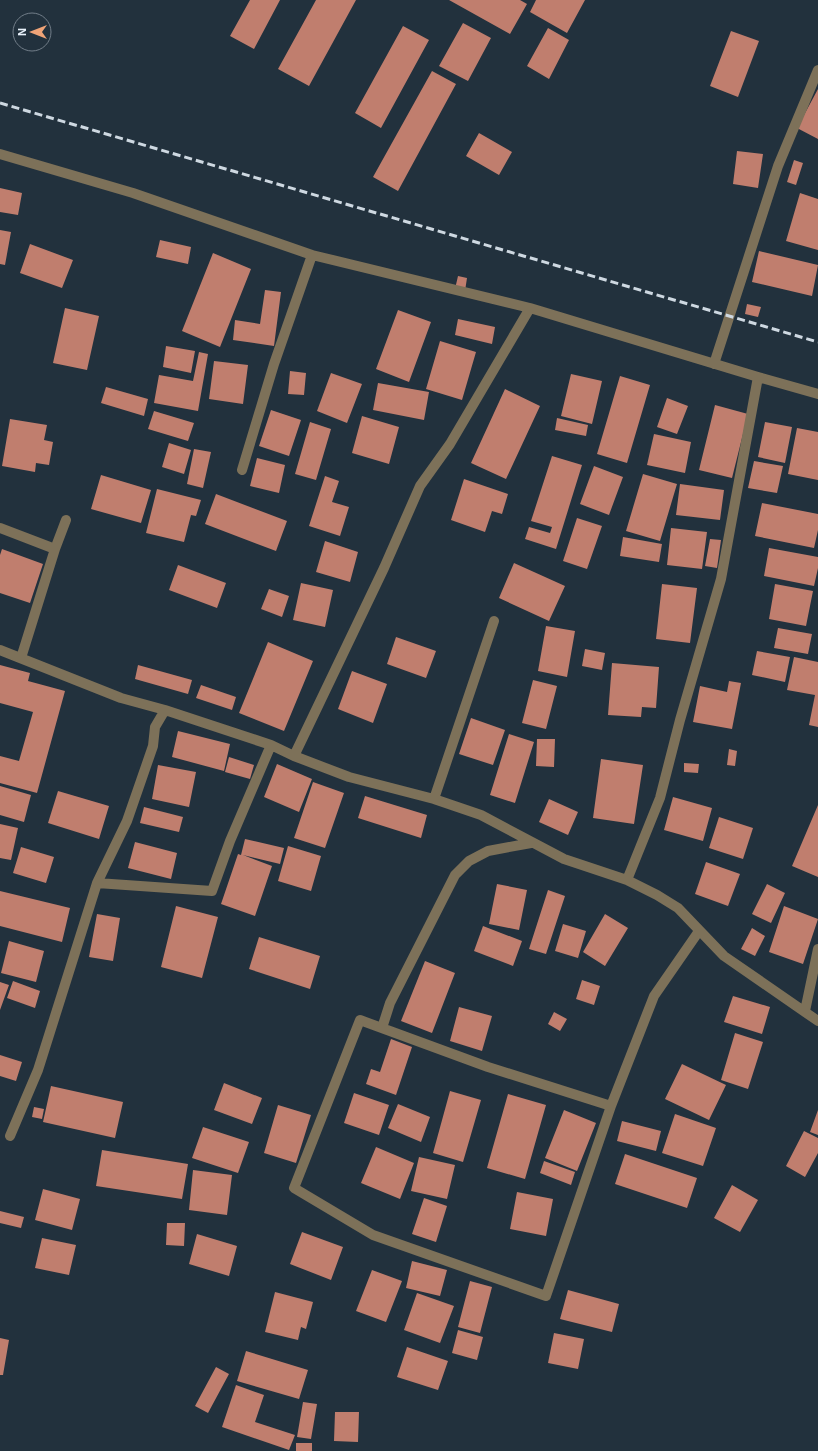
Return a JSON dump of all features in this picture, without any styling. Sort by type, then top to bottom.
[{"type":"street","points":[[714,364],[778,166],[818,70]]},
{"type":"street","points":[[0,154],[133,193],[312,255],[530,308],[818,394]]},
{"type":"street","points":[[242,470],[274,364],[312,255]]},
{"type":"street","points":[[294,756],[384,568],[420,486],[450,444],[530,308]]},
{"type":"street","points":[[627,880],[660,798],[680,720],[721,579],[758,377]]},
{"type":"street","points":[[21,658],[55,549],[66,520]]},
{"type":"street","points":[[0,528],[55,549]]},
{"type":"street","points":[[434,799],[494,621]]},
{"type":"street","points":[[0,650],[121,698],[165,710],[271,745],[294,756],[349,777],[434,799],[481,814],[531,843],[564,859],[627,880],[657,895],[678,908],[724,956],[818,1021]]},
{"type":"street","points":[[10,1136],[30,1090],[47,1044],[98,883],[127,821],[152,746],[155,727],[165,710]]},
{"type":"street","points":[[98,883],[212,891],[230,841],[271,745]]},
{"type":"street","points":[[382,1028],[390,1003],[455,875],[469,861],[488,851],[531,843]]},
{"type":"street","points":[[611,1106],[488,1067],[360,1020],[294,1188],[373,1235],[546,1296],[611,1106],[654,996],[699,931]]},
{"type":"street","points":[[805,1011],[818,949]]},
{"type":"building","points":[[250,0],[280,0],[254,49],[230,36]]},
{"type":"building","points":[[316,0],[356,0],[309,86],[278,69]]},
{"type":"building","points":[[449,0],[520,0],[527,4],[510,34]]},
{"type":"building","points":[[536,0],[585,0],[567,33],[530,12]]},
{"type":"building","points":[[463,23],[491,38],[468,81],[439,66]]},
{"type":"building","points":[[403,26],[429,40],[381,128],[355,113]]},
{"type":"building","points":[[548,28],[569,40],[549,79],[527,66]]},
{"type":"building","points":[[731,31],[759,41],[738,97],[710,86]]},
{"type":"building","points":[[432,71],[456,84],[398,191],[373,177]]},
{"type":"building","points":[[818,89],[818,139],[797,128]]},
{"type":"building","points":[[479,133],[512,152],[499,175],[466,156]]},
{"type":"building","points":[[737,151],[763,154],[758,188],[733,184]]},
{"type":"building","points":[[794,160],[803,163],[796,185],[787,182]]},
{"type":"building","points":[[0,188],[22,193],[18,215],[0,212]]},
{"type":"building","points":[[800,193],[818,199],[818,250],[786,241]]},
{"type":"building","points":[[0,230],[11,232],[5,265],[0,264]]},
{"type":"building","points":[[160,240],[191,247],[188,264],[156,257]]},
{"type":"building","points":[[30,244],[73,260],[62,288],[20,273]]},
{"type":"building","points":[[759,251],[818,265],[812,296],[752,282]]},
{"type":"building","points":[[213,253],[251,269],[220,347],[182,331]]},
{"type":"building","points":[[458,276],[467,278],[465,291],[455,289]]},
{"type":"building","points":[[265,290],[281,292],[274,346],[233,340],[235,320],[260,324]]},
{"type":"building","points":[[747,304],[761,307],[758,317],[745,314]]},
{"type":"building","points":[[65,308],[99,316],[87,370],[53,363]]},
{"type":"building","points":[[398,310],[431,322],[409,382],[376,369]]},
{"type":"building","points":[[458,319],[495,327],[492,344],[455,335]]},
{"type":"building","points":[[440,341],[476,352],[462,400],[426,389]]},
{"type":"building","points":[[166,346],[195,351],[191,373],[163,367]]},
{"type":"building","points":[[199,352],[208,354],[198,411],[154,403],[159,375],[193,381]]},
{"type":"building","points":[[214,361],[248,365],[243,404],[209,399]]},
{"type":"building","points":[[290,371],[306,373],[304,395],[288,394]]},
{"type":"building","points":[[331,373],[362,384],[347,423],[317,411]]},
{"type":"building","points":[[571,374],[602,381],[592,424],[561,416]]},
{"type":"building","points":[[620,376],[650,385],[627,463],[597,454]]},
{"type":"building","points":[[378,383],[429,392],[424,420],[373,410]]},
{"type":"building","points":[[106,387],[148,399],[144,416],[101,403]]},
{"type":"building","points":[[505,389],[540,406],[506,479],[471,463]]},
{"type":"building","points":[[667,398],[688,406],[677,434],[657,427]]},
{"type":"building","points":[[715,405],[748,414],[732,478],[699,470]]},
{"type":"building","points":[[271,410],[301,420],[289,456],[259,446]]},
{"type":"building","points":[[154,411],[194,423],[188,441],[148,429]]},
{"type":"building","points":[[362,416],[399,427],[389,464],[352,453]]},
{"type":"building","points":[[557,418],[588,425],[586,436],[555,430]]},
{"type":"building","points":[[10,419],[47,425],[44,440],[53,442],[49,465],[36,463],[35,472],[2,466]]},
{"type":"building","points":[[310,422],[331,429],[316,480],[295,474]]},
{"type":"building","points":[[765,422],[792,427],[785,463],[758,457]]},
{"type":"building","points":[[797,428],[818,432],[818,480],[788,474]]},
{"type":"building","points":[[654,434],[691,442],[685,473],[647,465]]},
{"type":"building","points":[[169,443],[191,450],[184,474],[162,467]]},
{"type":"building","points":[[194,449],[211,452],[203,488],[187,484]]},
{"type":"building","points":[[552,456],[582,465],[556,549],[525,539],[529,527],[550,533],[552,527],[531,521]]},
{"type":"building","points":[[257,458],[285,465],[279,493],[250,486]]},
{"type":"building","points":[[754,461],[783,466],[777,493],[748,488]]},
{"type":"building","points":[[594,466],[623,477],[609,515],[580,504]]},
{"type":"building","points":[[643,474],[677,484],[660,541],[626,531]]},
{"type":"building","points":[[101,475],[151,490],[141,523],[91,509]]},
{"type":"building","points":[[325,476],[339,481],[332,502],[349,507],[340,536],[309,526]]},
{"type":"building","points":[[464,479],[508,494],[502,514],[492,511],[485,532],[451,520]]},
{"type":"building","points":[[680,484],[724,490],[720,520],[676,515]]},
{"type":"building","points":[[157,489],[201,500],[196,516],[191,515],[184,542],[146,533]]},
{"type":"building","points":[[216,494],[287,521],[276,551],[205,524]]},
{"type":"building","points":[[762,503],[818,514],[818,530],[814,548],[755,536]]},
{"type":"building","points":[[577,518],[602,526],[587,569],[563,561]]},
{"type":"building","points":[[671,528],[707,532],[702,569],[667,565]]},
{"type":"building","points":[[623,537],[662,544],[659,562],[620,556]]},
{"type":"building","points":[[710,539],[721,540],[717,568],[705,566]]},
{"type":"building","points":[[325,541],[358,552],[350,582],[316,572]]},
{"type":"building","points":[[769,548],[818,557],[818,568],[814,586],[764,576]]},
{"type":"building","points":[[2,549],[43,564],[30,603],[0,593],[0,555]]},
{"type":"building","points":[[514,563],[565,586],[549,621],[499,598]]},
{"type":"building","points":[[178,565],[226,583],[217,608],[169,590]]},
{"type":"building","points":[[301,583],[333,590],[325,627],[293,620]]},
{"type":"building","points":[[662,584],[697,588],[690,643],[656,639]]},
{"type":"building","points":[[775,584],[813,591],[806,626],[769,619]]},
{"type":"building","points":[[269,589],[289,596],[282,617],[261,609]]},
{"type":"building","points":[[546,626],[575,631],[567,677],[538,671]]},
{"type":"building","points":[[778,628],[812,634],[808,654],[774,648]]},
{"type":"building","points":[[396,637],[436,651],[426,678],[387,664]]},
{"type":"building","points":[[268,642],[313,661],[284,731],[239,713]]},
{"type":"building","points":[[585,649],[605,653],[602,670],[582,666]]},
{"type":"building","points":[[757,651],[790,657],[785,682],[752,675]]},
{"type":"building","points":[[794,657],[818,662],[818,727],[809,725],[815,695],[787,690]]},
{"type":"building","points":[[612,663],[659,667],[656,708],[642,707],[641,717],[608,715]]},
{"type":"building","points":[[0,665],[30,673],[28,681],[65,691],[37,793],[0,783],[0,756],[19,761],[33,712],[0,703]]},
{"type":"building","points":[[138,665],[192,680],[188,694],[135,679]]},
{"type":"building","points":[[352,671],[387,684],[373,723],[338,709]]},
{"type":"building","points":[[533,680],[557,686],[546,729],[522,723]]},
{"type":"building","points":[[729,681],[741,683],[732,729],[693,722],[700,686],[727,692]]},
{"type":"building","points":[[201,685],[236,697],[232,710],[196,698]]},
{"type":"building","points":[[471,718],[505,730],[493,765],[459,754]]},
{"type":"building","points":[[178,731],[230,744],[224,771],[172,757]]},
{"type":"building","points":[[509,734],[534,742],[515,803],[490,795]]},
{"type":"building","points":[[537,739],[555,739],[554,767],[536,766]]},
{"type":"building","points":[[729,749],[737,751],[735,766],[727,765]]},
{"type":"building","points":[[229,757],[254,765],[250,779],[225,772]]},
{"type":"building","points":[[601,759],[643,765],[634,824],[593,818]]},
{"type":"building","points":[[684,763],[699,764],[698,773],[684,772]]},
{"type":"building","points":[[277,764],[312,779],[299,812],[264,797]]},
{"type":"building","points":[[158,765],[196,772],[189,807],[152,799]]},
{"type":"building","points":[[313,782],[344,793],[325,848],[294,838]]},
{"type":"building","points":[[0,786],[31,795],[24,822],[0,815]]},
{"type":"building","points":[[58,791],[109,806],[99,839],[48,823]]},
{"type":"building","points":[[365,796],[427,815],[421,838],[358,818]]},
{"type":"building","points":[[673,797],[712,808],[703,841],[664,830]]},
{"type":"building","points":[[549,799],[578,812],[568,835],[539,822]]},
{"type":"building","points":[[818,805],[818,877],[792,866]]},
{"type":"building","points":[[144,807],[183,817],[179,832],[140,823]]},
{"type":"building","points":[[719,817],[753,828],[743,859],[709,848]]},
{"type":"building","points":[[0,824],[18,828],[11,860],[0,858]]},
{"type":"building","points":[[245,839],[284,848],[280,864],[243,855],[272,866],[255,916],[221,904],[238,854],[241,855]]},
{"type":"building","points":[[135,842],[177,853],[171,879],[128,868]]},
{"type":"building","points":[[288,846],[321,856],[311,891],[278,881]]},
{"type":"building","points":[[21,847],[54,857],[46,883],[13,873]]},
{"type":"building","points":[[706,862],[740,874],[728,906],[695,894]]},
{"type":"building","points":[[497,884],[527,890],[519,930],[489,924]]},
{"type":"building","points":[[767,884],[785,893],[771,923],[752,914]]},
{"type":"building","points":[[548,890],[565,896],[546,954],[529,949]]},
{"type":"building","points":[[0,891],[70,908],[62,942],[0,926]]},
{"type":"building","points":[[176,906],[218,917],[202,978],[161,967]]},
{"type":"building","points":[[784,906],[818,919],[803,964],[769,952]]},
{"type":"building","points":[[97,914],[120,918],[113,961],[89,957]]},
{"type":"building","points":[[605,914],[628,928],[605,966],[583,952]]},
{"type":"building","points":[[563,924],[586,931],[578,958],[555,951]]},
{"type":"building","points":[[483,926],[522,941],[513,966],[474,951]]},
{"type":"building","points":[[752,928],[765,936],[755,956],[741,949]]},
{"type":"building","points":[[259,937],[320,956],[310,989],[249,969]]},
{"type":"building","points":[[9,941],[44,951],[36,982],[1,973]]},
{"type":"building","points":[[425,961],[455,973],[432,1033],[401,1021]]},
{"type":"building","points":[[582,980],[600,986],[594,1005],[576,999]]},
{"type":"building","points":[[13,981],[40,991],[35,1008],[7,998]]},
{"type":"building","points":[[0,982],[9,985],[0,1010]]},
{"type":"building","points":[[733,996],[770,1007],[762,1034],[724,1022]]},
{"type":"building","points":[[459,1007],[492,1016],[482,1051],[450,1041]]},
{"type":"building","points":[[554,1012],[567,1019],[560,1031],[548,1024]]},
{"type":"building","points":[[735,1033],[763,1042],[748,1089],[721,1080]]},
{"type":"building","points":[[391,1039],[412,1047],[396,1095],[366,1084],[371,1069],[380,1072]]},
{"type":"building","points":[[0,1055],[22,1062],[16,1081],[0,1076]]},
{"type":"building","points":[[682,1064],[726,1085],[709,1120],[665,1099]]},
{"type":"building","points":[[224,1083],[262,1098],[252,1124],[214,1110]]},
{"type":"building","points":[[51,1086],[123,1102],[115,1138],[43,1122]]},
{"type":"building","points":[[450,1091],[481,1100],[463,1162],[433,1153]]},
{"type":"building","points":[[354,1093],[389,1105],[379,1135],[344,1123]]},
{"type":"building","points":[[508,1094],[546,1105],[525,1179],[487,1168]]},
{"type":"building","points":[[398,1104],[430,1117],[421,1142],[388,1128]]},
{"type":"building","points":[[278,1105],[311,1115],[296,1163],[264,1153]]},
{"type":"building","points":[[34,1107],[44,1109],[42,1119],[32,1117]]},
{"type":"building","points":[[564,1110],[596,1123],[577,1171],[545,1158]]},
{"type":"building","points":[[818,1110],[818,1135],[810,1132]]},
{"type":"building","points":[[675,1114],[716,1128],[703,1166],[662,1153]]},
{"type":"building","points":[[622,1121],[661,1131],[656,1151],[617,1141]]},
{"type":"building","points":[[203,1127],[249,1142],[238,1173],[192,1158]]},
{"type":"building","points":[[804,1131],[818,1138],[818,1153],[805,1177],[786,1166]]},
{"type":"building","points":[[376,1147],[414,1163],[400,1199],[361,1183]]},
{"type":"building","points":[[102,1150],[188,1164],[182,1199],[96,1186]]},
{"type":"building","points":[[625,1154],[697,1178],[687,1208],[615,1184]]},
{"type":"building","points":[[419,1157],[455,1165],[447,1199],[411,1191]]},
{"type":"building","points":[[544,1161],[575,1172],[571,1185],[540,1173]]},
{"type":"building","points":[[193,1170],[232,1175],[227,1215],[189,1210]]},
{"type":"building","points":[[732,1185],[758,1200],[740,1232],[714,1218]]},
{"type":"building","points":[[43,1189],[80,1199],[72,1230],[35,1220]]},
{"type":"building","points":[[517,1192],[553,1199],[546,1236],[510,1229]]},
{"type":"building","points":[[424,1198],[447,1206],[436,1242],[412,1234]]},
{"type":"building","points":[[0,1211],[24,1217],[21,1228],[0,1223]]},
{"type":"building","points":[[167,1223],[185,1223],[184,1246],[166,1245]]},
{"type":"building","points":[[302,1232],[343,1247],[331,1280],[290,1264]]},
{"type":"building","points":[[197,1234],[237,1246],[229,1276],[189,1264]]},
{"type":"building","points":[[42,1238],[76,1245],[69,1275],[35,1268]]},
{"type":"building","points":[[412,1261],[447,1270],[440,1296],[406,1288]]},
{"type":"building","points":[[372,1270],[402,1281],[386,1322],[356,1311]]},
{"type":"building","points":[[470,1281],[492,1287],[480,1333],[458,1327]]},
{"type":"building","points":[[568,1290],[619,1304],[612,1332],[560,1319]]},
{"type":"building","points":[[275,1292],[313,1302],[306,1329],[301,1327],[298,1340],[265,1332]]},
{"type":"building","points":[[417,1293],[454,1306],[440,1343],[404,1330]]},
{"type":"building","points":[[458,1330],[483,1337],[477,1360],[452,1353]]},
{"type":"building","points":[[554,1333],[584,1339],[578,1369],[548,1363]]},
{"type":"building","points":[[0,1338],[9,1340],[3,1375],[0,1375]]},
{"type":"building","points":[[407,1347],[448,1361],[438,1390],[397,1377]]},
{"type":"building","points":[[246,1351],[308,1370],[299,1399],[237,1381]]},
{"type":"building","points":[[216,1367],[229,1374],[208,1413],[195,1406]]},
{"type":"building","points":[[236,1385],[264,1395],[255,1422],[295,1435],[289,1450],[222,1427]]},
{"type":"building","points":[[303,1402],[317,1404],[311,1439],[297,1437]]},
{"type":"building","points":[[335,1412],[359,1412],[358,1442],[334,1441]]},
{"type":"building","points":[[296,1443],[312,1443],[312,1451],[296,1451]]},
{"type":"railway","points":[[0,103],[818,342]]}]
